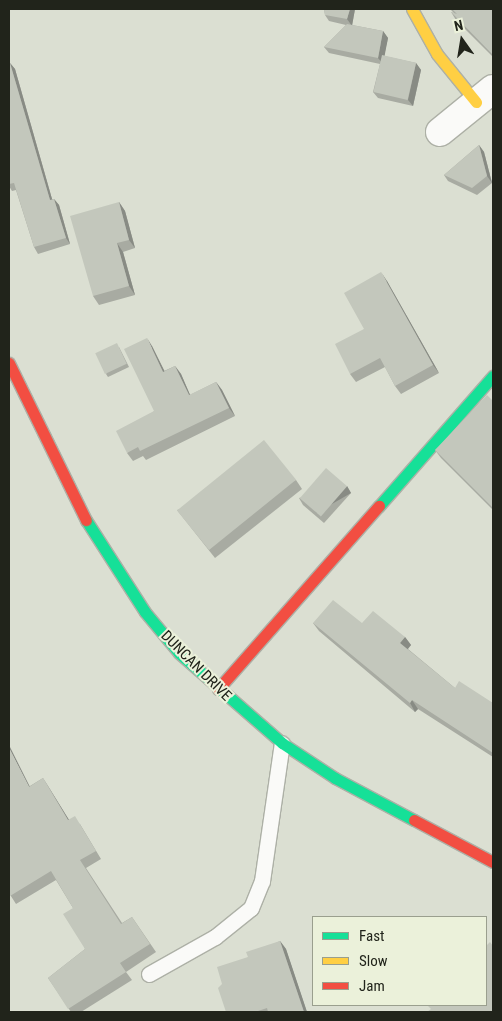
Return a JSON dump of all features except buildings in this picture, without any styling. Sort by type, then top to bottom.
[{"type":"street","points":[[412,9],[437,54],[484,95],[440,132]]},
{"type":"street","name":"DUNCAN DRIVE","points":[[9,363],[75,501],[114,569],[179,653],[282,743],[335,778],[493,862]]},
{"type":"street","points":[[218,689],[493,376]]},
{"type":"lane","points":[[149,974],[215,937],[251,908],[262,882],[282,743]]},
{"type":"traffic: fast","points":[[379,506],[493,376]]},
{"type":"traffic: fast","points":[[86,520],[145,612],[179,653],[282,743],[335,778],[414,820]]},
{"type":"traffic: slow","points":[[412,9],[437,54],[476,102]]},
{"type":"traffic: jam","points":[[9,363],[86,520]]},
{"type":"traffic: jam","points":[[218,689],[379,506]]},
{"type":"traffic: jam","points":[[414,820],[493,862]]}]
